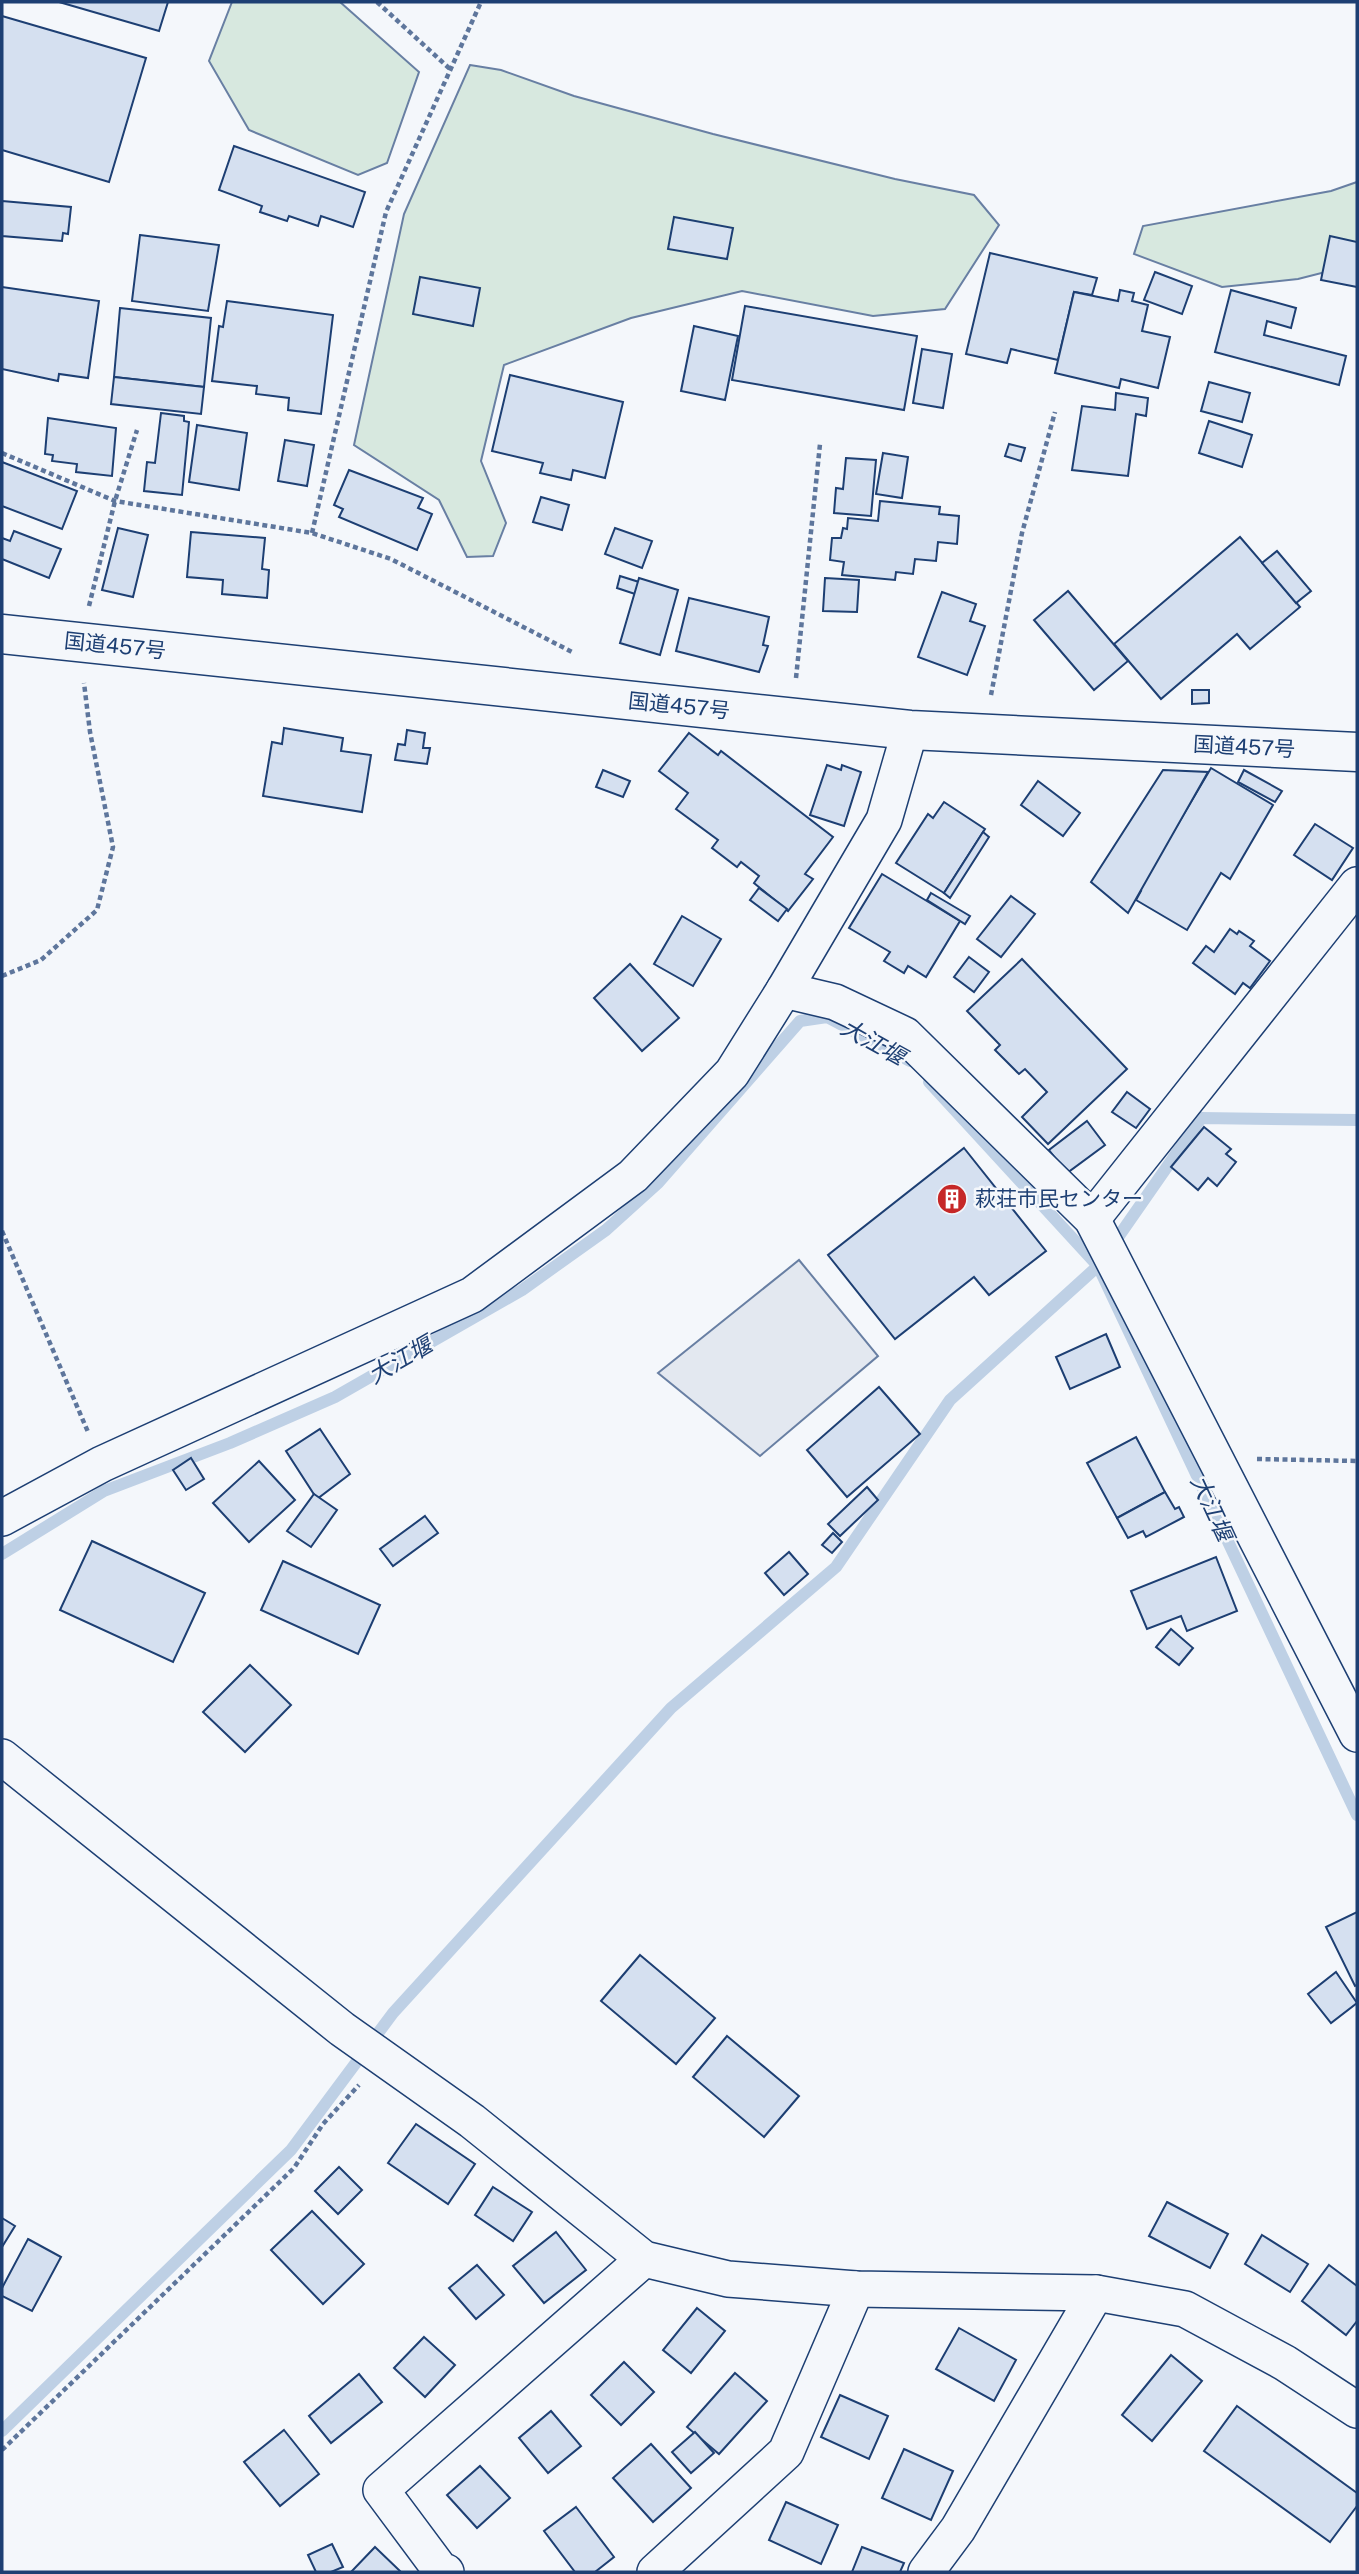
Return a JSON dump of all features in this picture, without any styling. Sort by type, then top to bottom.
[{"type":"highway","name":"国道457号","points":[[2,634],[910,730],[1357,752]]},
{"type":"street","points":[[2,1518],[102,1464],[472,1294],[633,1176],[732,1073],[785,990],[884,820],[910,730]]},
{"type":"street","points":[[1092,1219],[1357,885]]},
{"type":"street","points":[[785,990],[835,1002],[905,1035],[1092,1219],[1357,1734]]},
{"type":"street","points":[[2,1757],[342,2029],[472,2121],[644,2259],[728,2279],[856,2289],[1096,2292],[1185,2309],[1285,2363],[1357,2410]]},
{"type":"street","points":[[446,2572],[442,2571],[381,2490],[644,2259]]},
{"type":"street","points":[[655,2572],[786,2452],[856,2289]]},
{"type":"street","points":[[926,2572],[958,2529],[1096,2292]]},
{"type":"path","points":[[377,2],[450,69]]},
{"type":"path","points":[[312,533],[386,212],[481,2]]},
{"type":"path","points":[[984,734],[1022,533],[1055,412]]},
{"type":"path","points":[[2,976],[41,960],[97,910],[113,847],[90,733],[79,642],[115,501],[137,430]]},
{"type":"path","points":[[792,718],[820,444]]},
{"type":"path","points":[[2,453],[115,501],[312,533],[391,559],[586,659]]},
{"type":"path","points":[[2,1231],[102,1464]]},
{"type":"path","points":[[1214,1459],[1357,1461]]},
{"type":"path","points":[[2,2450],[294,2168],[323,2124],[383,2058]]},
{"type":"shaded area","points":[[232,2],[340,2],[419,72],[387,163],[358,175],[249,130],[209,61]]},
{"type":"shaded area","points":[[470,65],[501,70],[574,96],[713,134],[895,179],[974,195],[999,225],[945,309],[873,316],[742,291],[631,318],[504,365],[481,461],[506,523],[493,556],[467,557],[439,500],[354,445],[404,214]]},
{"type":"shaded area","points":[[1357,182],[1357,264],[1298,279],[1222,287],[1134,254],[1143,226],[1331,191]]},
{"type":"shaded area","points":[[799,1260],[878,1356],[760,1456],[658,1373]]},
{"type":"building","points":[[59,2],[168,2],[159,31]]},
{"type":"building","points":[[2,16],[146,58],[109,182],[2,150]]},
{"type":"building","points":[[234,146],[365,192],[353,227],[321,216],[318,226],[289,216],[287,221],[260,212],[262,206],[219,190]]},
{"type":"building","points":[[2,201],[71,207],[68,234],[63,233],[62,241],[2,236]]},
{"type":"building","points":[[674,217],[733,228],[727,259],[668,249]]},
{"type":"building","points":[[140,235],[219,245],[208,311],[132,301]]},
{"type":"building","points":[[1330,236],[1357,242],[1357,287],[1321,280]]},
{"type":"building","points":[[990,253],[1097,278],[1092,295],[1074,292],[1058,360],[1011,349],[1007,363],[966,354]]},
{"type":"building","points":[[1155,272],[1192,286],[1182,314],[1144,300]]},
{"type":"building","points":[[420,277],[480,288],[473,326],[413,314]]},
{"type":"building","points":[[2,287],[99,301],[88,378],[59,374],[58,381],[2,369]]},
{"type":"building","points":[[1120,290],[1134,293],[1132,301],[1148,305],[1142,331],[1170,337],[1158,388],[1121,379],[1119,388],[1055,373],[1074,292],[1118,301]]},
{"type":"building","points":[[1231,290],[1296,308],[1291,328],[1267,321],[1264,335],[1346,356],[1339,385],[1215,352]]},
{"type":"building","points":[[227,301],[333,315],[321,414],[288,410],[289,398],[256,394],[257,386],[212,381],[219,326],[223,327]]},
{"type":"building","points":[[745,306],[917,336],[904,410],[732,380]]},
{"type":"building","points":[[120,308],[211,318],[204,387],[114,377]]},
{"type":"building","points":[[694,326],[738,336],[725,400],[681,391]]},
{"type":"building","points":[[922,349],[952,354],[943,408],[913,403]]},
{"type":"building","points":[[510,375],[623,402],[605,478],[573,470],[571,480],[540,473],[543,463],[492,451]]},
{"type":"building","points":[[114,377],[204,387],[201,414],[111,404]]},
{"type":"building","points":[[1209,382],[1250,393],[1242,422],[1201,411]]},
{"type":"building","points":[[1116,393],[1148,398],[1146,416],[1136,414],[1128,476],[1072,470],[1082,406],[1115,410]]},
{"type":"building","points":[[161,413],[184,416],[184,421],[189,422],[182,495],[144,491],[147,462],[155,463]]},
{"type":"building","points":[[48,418],[116,428],[112,476],[76,472],[77,464],[52,461],[53,455],[45,454]]},
{"type":"building","points":[[1209,421],[1252,435],[1242,467],[1199,453]]},
{"type":"building","points":[[197,425],[247,433],[239,490],[189,482]]},
{"type":"building","points":[[285,440],[314,445],[307,486],[278,481]]},
{"type":"building","points":[[1009,444],[1025,448],[1021,461],[1005,456]]},
{"type":"building","points":[[883,453],[908,457],[902,498],[876,494]]},
{"type":"building","points":[[846,458],[876,460],[871,516],[834,513],[836,488],[843,489]]},
{"type":"building","points":[[2,462],[77,491],[62,529],[2,506]]},
{"type":"building","points":[[349,470],[423,498],[418,508],[432,514],[417,550],[339,517],[343,509],[334,505]]},
{"type":"building","points":[[541,497],[569,505],[562,530],[533,522]]},
{"type":"building","points":[[880,501],[940,507],[939,514],[959,516],[957,544],[938,542],[936,561],[915,559],[913,574],[896,572],[895,580],[842,575],[844,562],[830,560],[832,538],[841,538],[843,528],[847,529],[848,518],[878,521]]},
{"type":"building","points":[[118,528],[148,535],[133,597],[102,590]]},
{"type":"building","points":[[615,528],[652,541],[642,568],[605,554]]},
{"type":"building","points":[[14,531],[61,549],[49,578],[2,559],[2,538],[10,541]]},
{"type":"building","points":[[191,532],[265,538],[262,569],[269,570],[267,598],[222,594],[223,580],[187,577]]},
{"type":"building","points":[[1240,537],[1300,607],[1250,649],[1237,634],[1161,699],[1114,644]]},
{"type":"building","points":[[1277,551],[1311,591],[1296,603],[1262,563]]},
{"type":"building","points":[[620,576],[639,582],[635,594],[617,588]]},
{"type":"building","points":[[639,578],[678,590],[660,655],[620,643]]},
{"type":"building","points":[[825,578],[859,580],[857,612],[823,611]]},
{"type":"building","points":[[1068,591],[1128,661],[1094,690],[1034,620]]},
{"type":"building","points":[[942,592],[976,604],[970,621],[985,626],[967,675],[918,657]]},
{"type":"building","points":[[689,598],[769,617],[763,645],[768,646],[759,672],[676,651]]},
{"type":"building","points":[[1192,690],[1209,690],[1209,703],[1192,704]]},
{"type":"building","points":[[284,728],[343,738],[341,751],[371,755],[362,812],[263,796],[272,742],[282,744]]},
{"type":"building","points":[[407,730],[425,733],[423,748],[430,748],[427,764],[395,760],[398,744],[405,745]]},
{"type":"building","points":[[689,733],[718,755],[721,751],[833,837],[805,874],[813,879],[788,911],[754,883],[759,876],[741,862],[737,867],[712,848],[718,840],[676,809],[688,793],[659,771]]},
{"type":"building","points":[[827,765],[841,770],[842,765],[861,772],[844,826],[810,815]]},
{"type":"building","points":[[1211,768],[1273,805],[1230,879],[1221,873],[1187,930],[1136,900],[1141,891],[1139,890]]},
{"type":"building","points":[[603,770],[630,781],[623,797],[596,787]]},
{"type":"building","points":[[1163,770],[1208,772],[1128,913],[1091,882]]},
{"type":"building","points":[[1244,770],[1282,791],[1275,802],[1238,782]]},
{"type":"building","points":[[1038,781],[1080,813],[1063,836],[1021,805]]},
{"type":"building","points":[[944,802],[985,829],[944,893],[896,863],[928,814],[933,818]]},
{"type":"building","points":[[1315,824],[1353,848],[1332,880],[1294,855]]},
{"type":"building","points":[[983,832],[989,837],[950,898],[944,893]]},
{"type":"building","points":[[882,874],[960,921],[926,977],[908,966],[904,973],[884,961],[890,952],[849,928]]},
{"type":"building","points":[[759,888],[787,909],[778,921],[750,900]]},
{"type":"building","points":[[931,893],[970,916],[965,924],[927,900]]},
{"type":"building","points":[[1011,896],[1035,914],[1001,957],[977,939]]},
{"type":"building","points":[[682,916],[721,939],[693,986],[654,964]]},
{"type":"building","points":[[1230,929],[1237,934],[1239,931],[1254,941],[1250,946],[1270,961],[1250,988],[1243,983],[1235,994],[1193,963],[1206,946],[1214,952]]},
{"type":"building","points":[[969,957],[989,972],[974,992],[954,977]]},
{"type":"building","points":[[1022,959],[1127,1069],[1048,1144],[1022,1117],[1047,1092],[1025,1069],[1019,1074],[995,1050],[1000,1045],[967,1011]]},
{"type":"building","points":[[630,964],[679,1018],[642,1051],[594,998]]},
{"type":"building","points":[[1127,1092],[1150,1109],[1136,1128],[1112,1112]]},
{"type":"building","points":[[1087,1121],[1105,1145],[1067,1173],[1049,1150]]},
{"type":"building","points":[[1204,1127],[1231,1149],[1226,1154],[1236,1162],[1217,1186],[1208,1178],[1198,1190],[1171,1167]]},
{"type":"building","name":"萩荘市民センター","points":[[964,1148],[1046,1251],[989,1295],[974,1277],[895,1339],[828,1255]]},
{"type":"building","points":[[1106,1334],[1120,1367],[1070,1389],[1056,1357]]},
{"type":"building","points":[[879,1387],[920,1434],[847,1497],[807,1450]]},
{"type":"building","points":[[320,1429],[350,1474],[317,1499],[286,1451]]},
{"type":"building","points":[[1136,1437],[1165,1492],[1117,1518],[1087,1463]]},
{"type":"building","points":[[191,1458],[204,1479],[186,1490],[173,1470]]},
{"type":"building","points":[[259,1461],[295,1500],[249,1542],[213,1503]]},
{"type":"building","points":[[867,1487],[878,1500],[840,1536],[828,1524]]},
{"type":"building","points":[[1165,1492],[1175,1509],[1179,1507],[1184,1517],[1146,1537],[1143,1531],[1128,1538],[1117,1518]]},
{"type":"building","points":[[314,1494],[337,1510],[311,1547],[287,1531]]},
{"type":"building","points":[[425,1516],[438,1533],[393,1566],[380,1549]]},
{"type":"building","points":[[833,1533],[842,1542],[832,1553],[822,1545]]},
{"type":"building","points":[[92,1541],[205,1593],[173,1662],[60,1610]]},
{"type":"building","points":[[789,1552],[808,1574],[784,1595],[765,1573]]},
{"type":"building","points":[[1216,1557],[1237,1611],[1187,1631],[1181,1616],[1147,1629],[1131,1591]]},
{"type":"building","points":[[283,1561],[380,1605],[358,1654],[261,1610]]},
{"type":"building","points":[[1171,1629],[1193,1648],[1179,1665],[1156,1647]]},
{"type":"building","points":[[250,1665],[291,1705],[245,1752],[203,1712]]},
{"type":"building","points":[[1357,1912],[1357,1985],[1355,1986],[1326,1927]]},
{"type":"building","points":[[640,1955],[715,2018],[676,2064],[601,2001]]},
{"type":"building","points":[[1336,1972],[1357,2003],[1331,2023],[1308,1994]]},
{"type":"building","points":[[727,2036],[799,2096],[764,2137],[693,2077]]},
{"type":"building","points":[[416,2124],[475,2164],[448,2204],[388,2163]]},
{"type":"building","points":[[339,2167],[362,2190],[338,2214],[315,2191]]},
{"type":"building","points":[[493,2187],[532,2212],[513,2241],[475,2215]]},
{"type":"building","points":[[1167,2202],[1228,2234],[1210,2268],[1149,2236]]},
{"type":"building","points":[[312,2211],[364,2264],[323,2304],[271,2250]]},
{"type":"building","points":[[2,2218],[15,2226],[2,2247]]},
{"type":"building","points":[[556,2232],[586,2270],[544,2303],[513,2266]]},
{"type":"building","points":[[1262,2235],[1308,2264],[1290,2292],[1245,2264]]},
{"type":"building","points":[[28,2239],[61,2257],[32,2311],[2,2296],[2,2288]]},
{"type":"building","points":[[477,2265],[504,2295],[476,2319],[449,2288]]},
{"type":"building","points":[[1329,2265],[1357,2286],[1357,2321],[1346,2335],[1302,2301]]},
{"type":"building","points":[[697,2308],[725,2331],[691,2373],[663,2350]]},
{"type":"building","points":[[959,2328],[1016,2360],[994,2401],[936,2369]]},
{"type":"building","points":[[424,2337],[455,2365],[425,2397],[394,2368]]},
{"type":"building","points":[[1171,2355],[1202,2381],[1152,2441],[1122,2415]]},
{"type":"building","points":[[624,2362],[654,2392],[621,2425],[591,2395]]},
{"type":"building","points":[[735,2373],[767,2401],[719,2454],[687,2427]]},
{"type":"building","points":[[359,2374],[382,2402],[331,2443],[309,2416]]},
{"type":"building","points":[[840,2395],[888,2416],[869,2459],[821,2437]]},
{"type":"building","points":[[1237,2406],[1357,2493],[1357,2506],[1330,2542],[1204,2451]]},
{"type":"building","points":[[551,2411],[581,2446],[548,2473],[519,2438]]},
{"type":"building","points":[[284,2430],[319,2474],[280,2506],[244,2462]]},
{"type":"building","points":[[695,2432],[714,2453],[691,2473],[672,2452]]},
{"type":"building","points":[[651,2444],[691,2488],[653,2522],[613,2478]]},
{"type":"building","points":[[904,2449],[953,2471],[931,2520],[882,2498]]},
{"type":"building","points":[[480,2466],[510,2498],[477,2528],[447,2495]]},
{"type":"building","points":[[786,2502],[838,2525],[821,2564],[769,2540]]},
{"type":"building","points":[[576,2507],[614,2557],[595,2572],[575,2572],[544,2531]]},
{"type":"building","points":[[332,2544],[343,2567],[331,2572],[316,2572],[308,2555]]},
{"type":"building","points":[[375,2547],[401,2572],[351,2572]]},
{"type":"building","points":[[862,2547],[904,2563],[900,2572],[852,2572]]},
{"type":"waterway","name":"大江堰","points":[[2,1554],[104,1491],[230,1443],[335,1397],[522,1290],[606,1230],[658,1183],[800,1021],[827,1017],[910,1061]]},
{"type":"waterway","name":"大江堰","points":[[929,1082],[1098,1266],[1357,1815]]},
{"type":"waterway","points":[[2,2431],[291,2150],[393,2013],[671,1708],[836,1567],[950,1400],[1098,1266],[1201,1118],[1357,1120]]},
{"type":"place","name":"萩荘市民センター","points":[[952,1199]]}]
